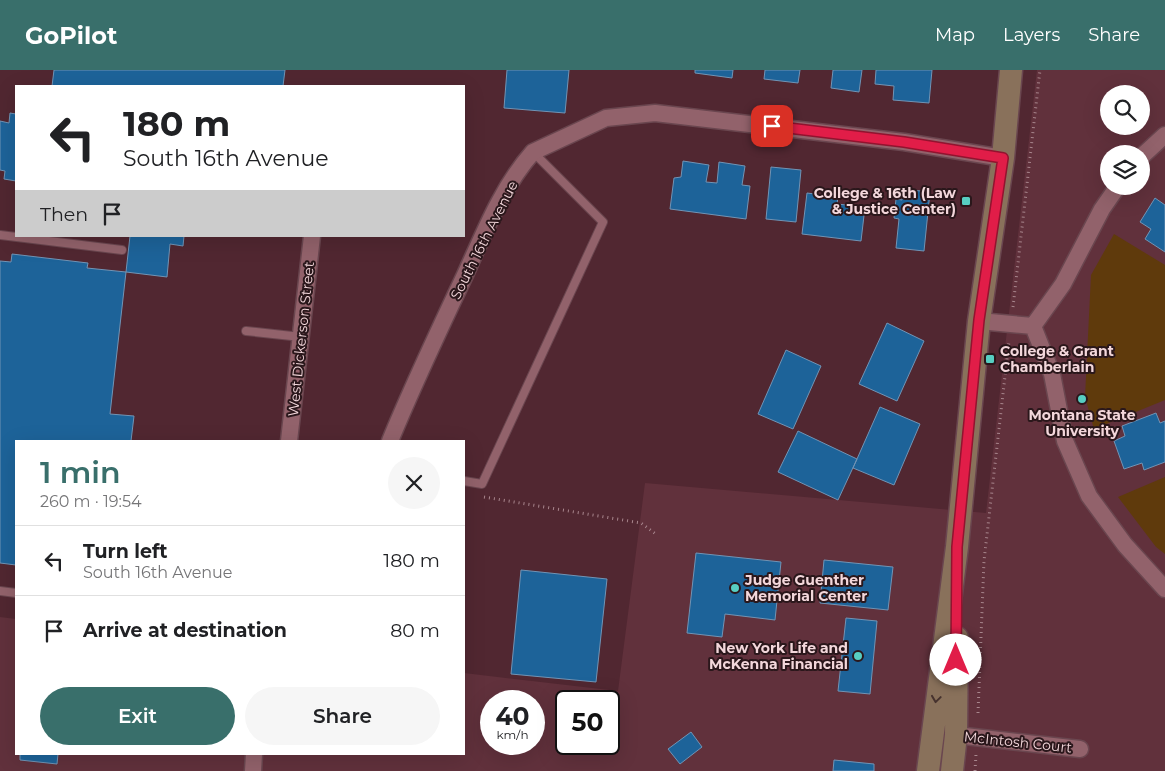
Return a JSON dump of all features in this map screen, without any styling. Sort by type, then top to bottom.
[{"type":"main road","points":[[928,771],[957,547],[979,320],[1003,158],[1011,70]]},
{"type":"main road","points":[[952,771],[967,736],[957,547]]},
{"type":"street","points":[[532,152],[606,118],[628,114],[655,114],[904,142],[1003,158]]},
{"type":"street","points":[[1150,149],[1165,135]]},
{"type":"street","name":"South 16th Avenue","points":[[390,440],[429,350],[498,205],[532,152]]},
{"type":"street","points":[[1033,326],[1063,284],[1102,209],[1112,195]]},
{"type":"street","name":"West Dickerson Street","points":[[289,440],[312,237]]},
{"type":"street","points":[[979,320],[1033,326]]},
{"type":"street","points":[[1033,326],[1052,374],[1065,441],[1089,496],[1125,545],[1165,589]]},
{"type":"street","name":"McIntosh Court","points":[[967,736],[1080,749]]},
{"type":"street","points":[[253,771],[254,755]]},
{"type":"lane","points":[[465,481],[482,484],[603,222],[532,152]]},
{"type":"lane","points":[[0,235],[15,237]]},
{"type":"lane","points":[[16,237],[122,250]]},
{"type":"lane","points":[[246,331],[301,337]]},
{"type":"lane","points":[[0,591],[15,593]]},
{"type":"path","points":[[975,771],[967,736],[984,561],[1040,70]]},
{"type":"path","points":[[482,497],[641,523],[657,534]]},
{"type":"shaded area","points":[[1037,70],[1165,70],[1165,771],[0,771],[0,617],[15,619],[15,755],[465,755],[465,673],[609,690],[555,690],[555,755],[620,755],[620,690],[618,690],[645,483],[986,513]]},
{"type":"shaded area","points":[[1114,234],[1165,265],[1165,400],[1094,429],[1085,397],[1091,275]]},
{"type":"shaded area","points":[[1165,477],[1165,554],[1156,547],[1118,497]]},
{"type":"building","points":[[54,70],[285,70],[283,85],[52,85]]},
{"type":"building","points":[[507,70],[569,70],[565,113],[504,108]]},
{"type":"building","points":[[695,70],[733,70],[732,78],[695,73]]},
{"type":"building","points":[[765,70],[800,70],[798,83],[764,79]]},
{"type":"building","points":[[833,70],[862,70],[859,92],[831,88]]},
{"type":"building","points":[[876,70],[932,70],[929,103],[893,100],[894,86],[875,84]]},
{"type":"building","points":[[10,113],[15,114],[15,181],[4,179],[5,171],[0,170],[0,121],[9,123]]},
{"type":"building","points":[[683,161],[709,165],[706,182],[717,183],[719,162],[745,166],[742,185],[750,186],[746,219],[670,209],[674,178],[681,177]]},
{"type":"building","points":[[771,167],[801,170],[796,222],[766,219]]},
{"type":"building","points":[[903,189],[930,192],[924,251],[896,248],[899,219],[894,218],[896,199],[902,200]]},
{"type":"building","points":[[807,193],[838,197],[837,204],[865,207],[861,241],[802,234]]},
{"type":"building","points":[[1155,198],[1165,205],[1165,252],[1145,239],[1151,229],[1140,222]]},
{"type":"building","points":[[130,237],[184,237],[183,246],[170,244],[167,277],[126,272]]},
{"type":"building","points":[[12,254],[88,263],[87,268],[126,272],[110,414],[134,416],[131,440],[15,440],[15,565],[0,563],[0,261],[11,262]]},
{"type":"building","points":[[887,323],[924,341],[897,401],[859,384]]},
{"type":"building","points":[[786,350],[821,366],[793,429],[758,414]]},
{"type":"building","points":[[880,407],[920,424],[894,485],[853,468]]},
{"type":"building","points":[[1156,413],[1160,423],[1165,421],[1165,462],[1144,470],[1142,463],[1124,469],[1114,441],[1125,436],[1122,426]]},
{"type":"building","points":[[798,431],[857,459],[838,500],[778,472]]},
{"type":"building","name":"Judge Guenther Memorial Center","points":[[696,553],[781,562],[775,620],[725,614],[722,637],[687,633]]},
{"type":"building","points":[[824,560],[893,567],[888,610],[820,603]]},
{"type":"building","points":[[521,570],[607,579],[596,682],[511,674]]},
{"type":"building","name":"New York Life and McKenna Financial","points":[[846,618],[877,621],[870,694],[838,691]]},
{"type":"building","points":[[691,732],[702,747],[680,764],[668,749]]},
{"type":"building","points":[[20,755],[58,755],[57,764],[20,760]]},
{"type":"building","points":[[834,760],[874,764],[874,771],[833,771]]},
{"type":"place","name":"College & 16th (Law & Justice Center)","points":[[966,201]]},
{"type":"place","name":"College & Grant Chamberlain","points":[[990,359]]},
{"type":"place","name":"Montana State University","points":[[1082,399]]},
{"type":"place","name":"Judge Guenther Memorial Center","points":[[735,588]]},
{"type":"place","name":"New York Life and McKenna Financial","points":[[858,656]]},
{"type":"route","points":[[772,126],[904,142],[1003,158],[979,320],[957,547],[956,660]]}]
